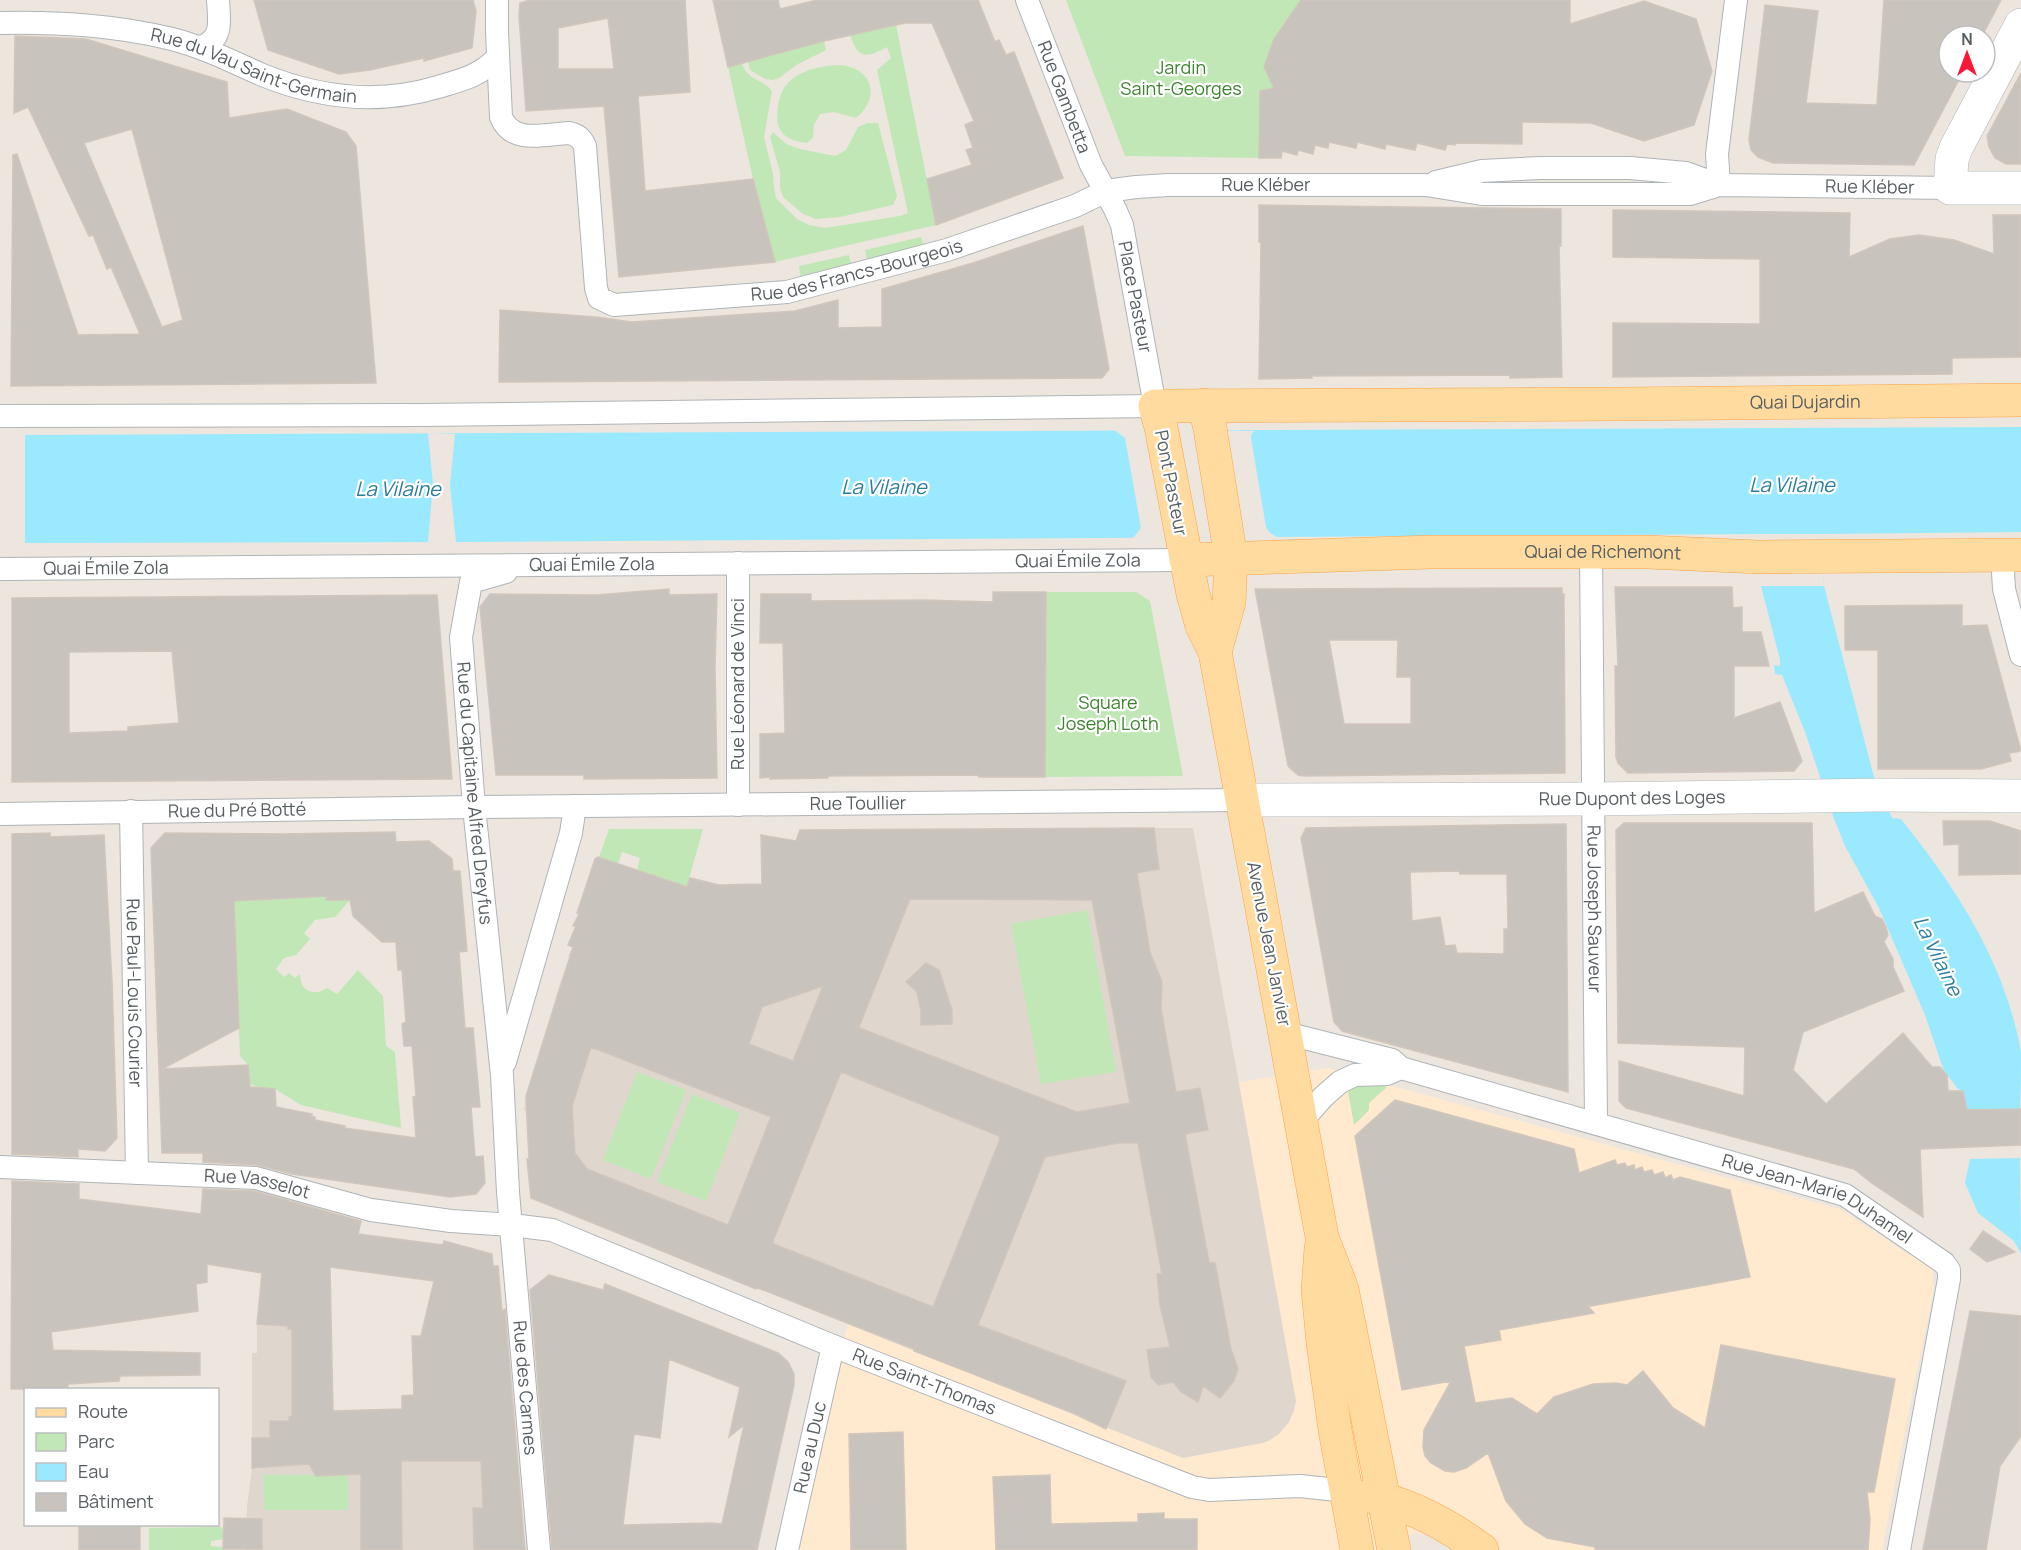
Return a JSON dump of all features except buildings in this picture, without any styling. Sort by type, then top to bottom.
[{"type":"main road","name":"Quai Dujardin","points":[[1158,417],[1588,404],[2021,400]]},
{"type":"main road","name":"Pont Pasteur","points":[[1158,417],[1184,549]]},
{"type":"main road","points":[[1207,417],[1230,549]]},
{"type":"main road","name":"Quai de Richemont","points":[[1184,549],[1648,552],[1758,557],[2011,555]]},
{"type":"main road","name":"Avenue Jean Janvier","points":[[1184,549],[1202,626],[1215,652],[1322,1237],[1342,1289],[1394,1550]]},
{"type":"main road","name":"Avenue Jean Janvier","points":[[1215,652],[1229,602],[1230,549]]},
{"type":"main road","name":"Avenue Jean Janvier","points":[[1322,1237],[1318,1290],[1331,1400],[1346,1491],[1361,1544]]},
{"type":"main road","points":[[1346,1491],[1384,1499],[1426,1515],[1449,1527],[1482,1550]]},
{"type":"street","points":[[201,47],[210,44],[217,35],[218,0]]},
{"type":"street","points":[[497,0],[498,57]]},
{"type":"street","name":"Rue Gambetta","points":[[1027,0],[1090,165],[1106,191]]},
{"type":"street","points":[[1719,185],[1717,154],[1736,0]]},
{"type":"street","name":"Rue du Vau Saint-Germain","points":[[0,23],[68,22],[121,29],[201,47],[311,92],[355,97],[390,97],[426,90],[471,77],[486,69],[498,57]]},
{"type":"street","points":[[1950,188],[1952,159],[1956,148],[2021,25]]},
{"type":"street","name":"Rue des Francs-Bourgeois","points":[[498,57],[501,117],[510,132],[526,136],[569,133],[577,135],[585,146],[593,276],[599,298],[614,305],[787,292],[947,250],[1074,206],[1106,191]]},
{"type":"street","name":"Rue Kléber","points":[[1106,191],[1169,185],[1425,185],[1482,171],[1551,168],[1630,168],[1686,173],[1719,185],[2021,188]]},
{"type":"street","name":"Place Pasteur","points":[[1106,191],[1122,225],[1158,417]]},
{"type":"street","points":[[0,416],[1158,417]]},
{"type":"street","name":"Quai Émile Zola","points":[[0,569],[738,563],[1184,549]]},
{"type":"street","name":"Rue Joseph Sauveur","points":[[1591,552],[1596,1123]]},
{"type":"street","points":[[2011,555],[2004,589],[2021,655]]},
{"type":"street","name":"Rue Léonard de Vinci","points":[[738,563],[738,805]]},
{"type":"street","name":"Rue du Capitaine Alfred Dreyfus","points":[[512,1225],[502,1075],[474,807],[461,637],[471,582],[538,564]]},
{"type":"street","name":"Rue Dupont des Loges","points":[[1242,800],[1593,799],[1827,795],[2021,796]]},
{"type":"street","name":"Rue Toullier","points":[[474,807],[1242,800]]},
{"type":"street","name":"Rue du Capitaine Alfred Dreyfus","points":[[502,1075],[571,833],[575,806]]},
{"type":"street","name":"Rue du Pré Botté","points":[[0,814],[474,807]]},
{"type":"street","name":"Rue Paul-Louis Courier","points":[[131,811],[136,1173]]},
{"type":"street","name":"Rue Jean-Marie Duhamel","points":[[1286,1033],[1392,1060],[1401,1068],[1845,1195],[1944,1263],[1949,1270],[1949,1279],[1899,1550]]},
{"type":"street","name":"Rue Jean-Marie Duhamel","points":[[1301,1122],[1340,1082],[1355,1075],[1387,1074],[1401,1068]]},
{"type":"street","name":"Rue Vasselot","points":[[0,1167],[256,1178],[371,1210],[451,1221],[512,1225]]},
{"type":"street","name":"Rue Saint-Thomas","points":[[512,1225],[552,1230],[833,1346],[1191,1487],[1209,1490],[1300,1486],[1346,1491]]},
{"type":"street","name":"Rue des Carmes","points":[[512,1225],[534,1512],[539,1550]]},
{"type":"street","name":"Rue au Duc","points":[[787,1550],[833,1346]]},
{"type":"shaded area","points":[[1193,828],[1296,1401],[1289,1422],[1279,1434],[1270,1440],[1183,1458],[531,1198],[526,1111],[524,1111],[526,1096],[572,949],[764,1001],[827,860],[836,829]]},
{"type":"shaded area","points":[[1328,1068],[1840,1209],[1932,1269],[1934,1288],[1931,1305],[1882,1550],[1472,1550],[1431,1533],[1379,1537],[1381,1550],[797,1550],[848,1323],[1106,1428],[1263,1443],[1279,1434],[1296,1401],[1239,1082]]},
{"type":"shaded area","points":[[327,1276],[330,1277],[334,1439],[505,1434],[519,1550],[246,1550],[247,1507],[252,1468],[252,1353],[257,1353],[257,1324],[288,1326]]},
{"type":"green space","name":"Jardin Saint-Georges","points":[[1066,0],[1301,0],[1274,39],[1264,67],[1274,88],[1260,92],[1259,158],[1125,156]]},
{"type":"green space","points":[[896,25],[936,225],[775,262],[753,179],[728,67],[742,63],[748,74],[772,91],[764,137],[776,198],[797,219],[809,225],[825,228],[900,216],[908,213],[877,70],[891,58],[887,47],[869,55],[860,53],[850,35]]},
{"type":"green space","points":[[824,41],[826,50],[798,64],[779,78],[765,79],[750,70],[748,62]]},
{"type":"green space","points":[[842,65],[853,68],[867,79],[871,94],[864,110],[856,118],[834,112],[820,114],[814,125],[813,138],[807,143],[786,136],[777,121],[780,99],[785,86],[795,77],[807,71]]},
{"type":"green space","points":[[868,123],[878,123],[897,196],[893,205],[840,217],[816,219],[803,214],[783,197],[780,188],[780,172],[770,137],[773,132],[786,144],[835,156],[846,150],[858,127]]},
{"type":"green space","points":[[921,237],[924,247],[867,260],[865,250]]},
{"type":"green space","points":[[849,255],[851,265],[800,276],[799,266]]},
{"type":"green space","name":"Square Joseph Loth","points":[[1046,592],[1136,592],[1150,601],[1183,776],[1045,777]]},
{"type":"green space","points":[[609,829],[703,829],[687,886],[682,887],[640,873],[637,870],[640,858],[622,852],[618,864],[601,861],[602,858],[599,857]]},
{"type":"green space","points":[[327,896],[327,900],[350,900],[335,917],[315,920],[304,933],[310,939],[296,955],[284,958],[276,969],[284,977],[289,973],[295,978],[300,974],[302,985],[308,991],[317,992],[327,988],[337,994],[358,970],[383,996],[386,1046],[395,1052],[401,1128],[301,1105],[275,1089],[250,1084],[248,1065],[240,1056],[234,901]]},
{"type":"green space","points":[[1087,910],[1116,1072],[1041,1084],[1011,924]]},
{"type":"green space","points":[[637,1072],[686,1090],[651,1179],[603,1160]]},
{"type":"green space","points":[[1379,1084],[1387,1087],[1369,1103],[1369,1110],[1354,1125],[1348,1091],[1356,1086]]},
{"type":"green space","points":[[692,1094],[740,1113],[706,1201],[657,1182]]},
{"type":"green space","points":[[263,1475],[348,1475],[348,1510],[264,1510]]},
{"type":"green space","points":[[221,1527],[224,1531],[224,1539],[211,1541],[211,1546],[224,1547],[224,1550],[149,1550],[149,1528]]},
{"type":"water","name":"La Vilaine","points":[[2021,427],[2021,532],[1822,534],[1824,586],[1874,777],[1892,818],[1901,819],[1960,900],[1991,958],[2014,1020],[2021,1053],[2021,1254],[2014,1241],[1978,1213],[1965,1183],[1970,1159],[1967,1110],[1963,1091],[1958,1089],[1944,1071],[1925,1015],[1879,908],[1845,846],[1805,732],[1782,675],[1775,674],[1774,665],[1780,666],[1780,660],[1761,586],[1761,534],[25,543],[25,435]]},
{"type":"pier","points":[[1113,429],[1255,431],[1251,438],[1266,527],[1277,537],[1133,538],[1141,528],[1125,438]]},
{"type":"pier","points":[[428,433],[455,434],[450,485],[456,542],[428,542],[433,484]]},
{"type":"pier","points":[[1761,534],[1822,534],[1824,586],[1761,586]]},
{"type":"pier","points":[[2021,1145],[2021,1158],[1967,1159],[1967,1147]]}]
